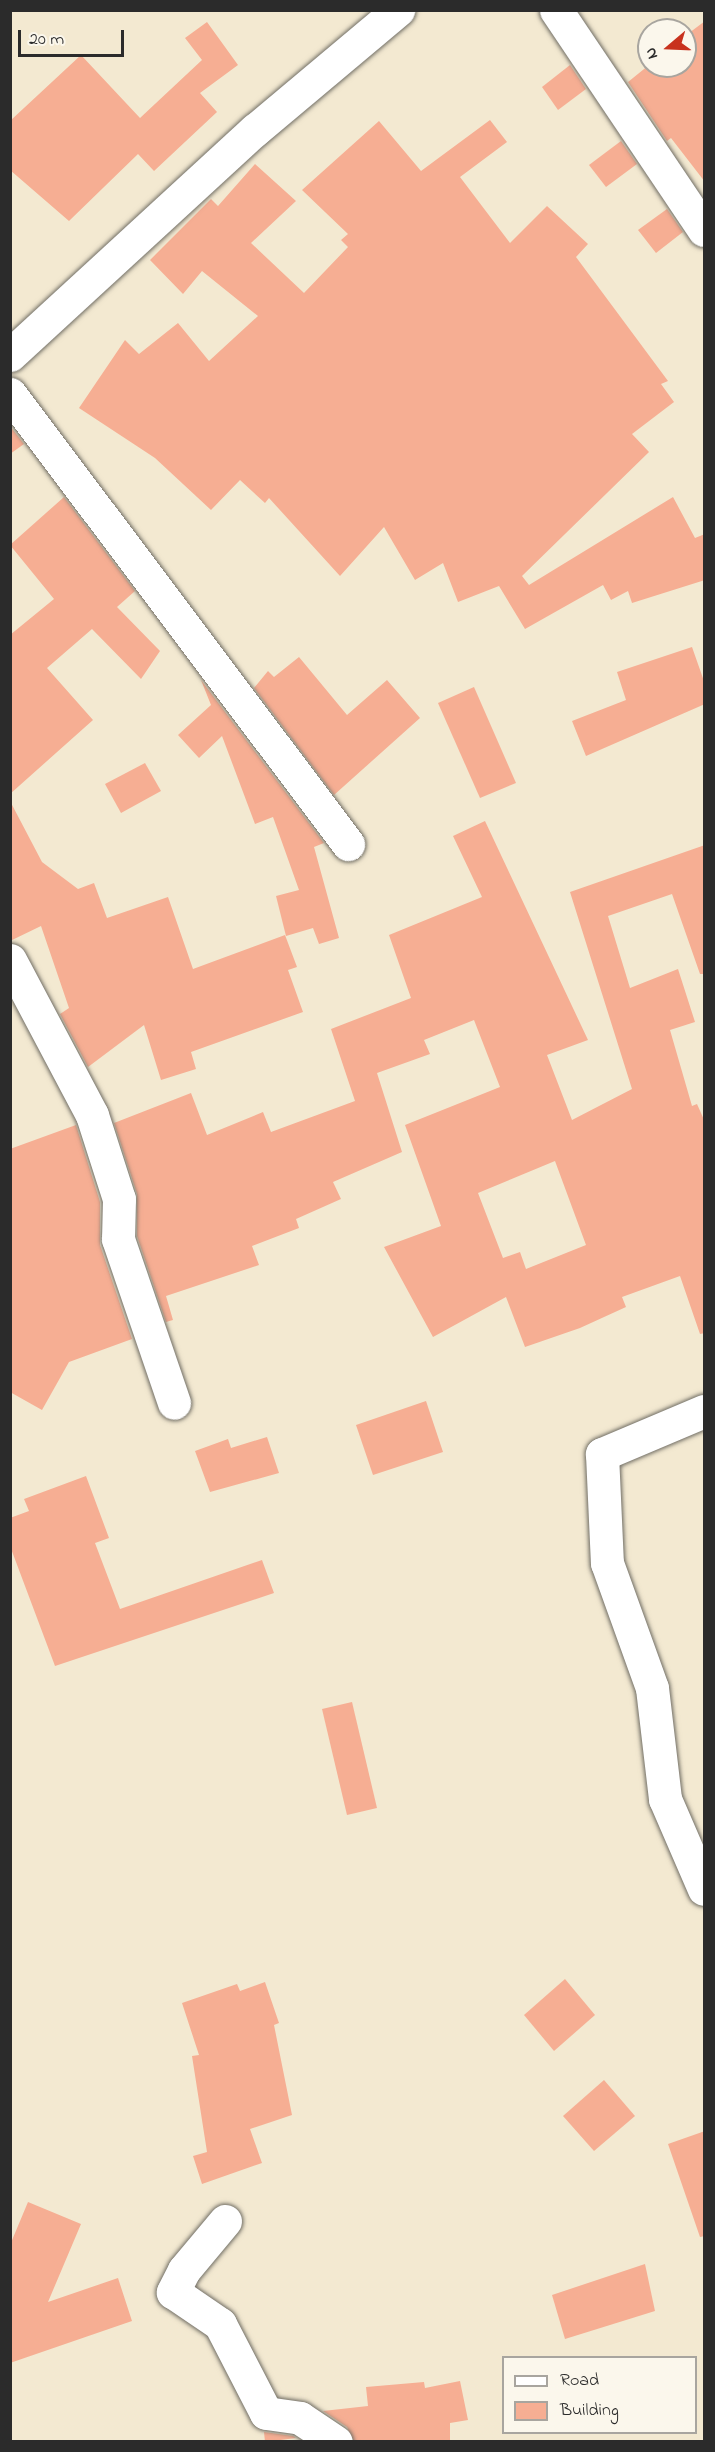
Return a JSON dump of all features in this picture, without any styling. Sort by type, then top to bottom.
[{"type":"street","points":[[13,348],[255,130],[398,10]]},
{"type":"street","points":[[556,10],[705,230]]},
{"type":"street","points":[[10,394],[348,844]]},
{"type":"street","points":[[12,968],[93,1115],[119,1199],[118,1239],[174,1403]]},
{"type":"street","points":[[705,1411],[602,1454],[607,1563],[652,1688],[665,1799],[705,1889]]},
{"type":"street","points":[[225,2221],[183,2270],[173,2292],[220,2324],[266,2414],[300,2418],[330,2441],[336,2442]]},
{"type":"building","points":[[705,21],[705,182],[671,138],[667,141],[628,82],[637,75],[637,78],[697,78],[697,27]]},
{"type":"building","points":[[207,22],[238,65],[200,93],[217,112],[154,171],[138,154],[69,221],[10,170],[10,121],[81,55],[140,118],[202,60],[185,38]]},
{"type":"building","points":[[570,65],[586,89],[558,110],[542,87]]},
{"type":"building","points":[[490,120],[507,142],[460,177],[510,243],[547,206],[588,244],[576,257],[668,381],[661,384],[674,402],[632,434],[649,452],[522,576],[529,585],[673,497],[695,538],[705,534],[705,580],[632,603],[628,591],[611,600],[603,585],[525,629],[499,586],[458,602],[443,563],[415,580],[384,527],[340,576],[269,498],[265,503],[240,480],[211,510],[155,458],[79,408],[125,340],[139,354],[178,323],[209,361],[258,316],[202,271],[183,294],[150,260],[211,199],[218,206],[255,164],[296,201],[251,243],[304,293],[348,247],[341,240],[348,234],[302,190],[379,121],[421,171]]},
{"type":"building","points":[[621,141],[637,164],[606,187],[589,165]]},
{"type":"building","points":[[667,209],[683,232],[656,253],[638,230]]},
{"type":"building","points":[[10,426],[24,444],[10,454]]},
{"type":"building","points":[[64,497],[135,591],[117,607],[160,651],[141,679],[92,629],[47,668],[93,720],[10,794],[10,635],[54,599],[10,545]]},
{"type":"building","points":[[692,647],[705,684],[705,704],[586,756],[572,721],[626,700],[617,672]]},
{"type":"building","points":[[299,657],[347,715],[387,680],[420,718],[334,795],[254,688],[268,671],[274,677]]},
{"type":"building","points":[[201,680],[324,843],[314,847],[339,938],[319,944],[313,928],[286,936],[276,896],[299,890],[273,817],[255,824],[222,736],[199,758],[178,735],[211,705]]},
{"type":"building","points":[[474,687],[516,783],[480,798],[438,703]]},
{"type":"building","points":[[145,763],[161,791],[121,813],[105,784]]},
{"type":"building","points":[[10,801],[42,862],[78,889],[94,883],[107,918],[168,897],[193,969],[285,935],[297,967],[288,970],[303,1012],[191,1052],[196,1069],[161,1080],[144,1025],[88,1067],[60,1014],[69,1008],[41,926],[10,941]]},
{"type":"building","points":[[485,821],[588,1040],[547,1055],[572,1120],[632,1089],[570,892],[705,845],[705,974],[700,974],[672,894],[608,916],[630,988],[678,969],[695,1022],[670,1030],[692,1106],[697,1104],[705,1122],[705,1333],[700,1334],[680,1276],[622,1297],[626,1307],[580,1328],[525,1347],[506,1297],[433,1337],[384,1247],[441,1226],[405,1125],[500,1087],[474,1020],[424,1040],[430,1054],[377,1073],[402,1152],[333,1182],[341,1199],[296,1219],[299,1228],[252,1246],[259,1265],[166,1296],[173,1320],[166,1322],[137,1236],[137,1194],[114,1123],[191,1093],[207,1135],[263,1112],[271,1132],[355,1101],[331,1029],[411,998],[389,935],[482,897],[453,836]],"holes":[[[555,1161],[586,1245],[526,1269],[520,1252],[503,1258],[478,1193]]]},
{"type":"building","points":[[76,1125],[100,1202],[100,1245],[132,1339],[69,1362],[42,1410],[10,1392],[10,1149]]},
{"type":"building","points":[[426,1401],[443,1452],[373,1475],[356,1425]]},
{"type":"building","points":[[267,1437],[279,1473],[210,1492],[195,1451],[228,1439],[231,1448]]},
{"type":"building","points":[[86,1476],[109,1538],[95,1543],[120,1609],[262,1560],[274,1593],[55,1666],[10,1546],[10,1518],[29,1511],[24,1499]]},
{"type":"building","points":[[352,1702],[377,1808],[347,1815],[322,1709]]},
{"type":"building","points":[[565,1979],[595,2015],[554,2051],[524,2015]]},
{"type":"building","points":[[265,1982],[279,2023],[274,2025],[292,2115],[250,2129],[262,2163],[202,2184],[193,2156],[207,2152],[192,2056],[199,2055],[182,2003],[237,1984],[240,1991]]},
{"type":"building","points":[[604,2080],[635,2116],[594,2151],[563,2116]]},
{"type":"building","points":[[705,2131],[705,2236],[700,2237],[668,2144]]},
{"type":"building","points":[[28,2202],[81,2224],[48,2302],[118,2278],[132,2321],[10,2363],[10,2245]]},
{"type":"building","points":[[645,2264],[655,2311],[565,2339],[552,2295]]},
{"type":"building","points":[[460,2381],[468,2420],[450,2423],[450,2442],[354,2442],[347,2427],[323,2411],[368,2406],[366,2387],[424,2382],[425,2388]]},
{"type":"building","points":[[264,2432],[293,2436],[296,2438],[265,2442]]}]
